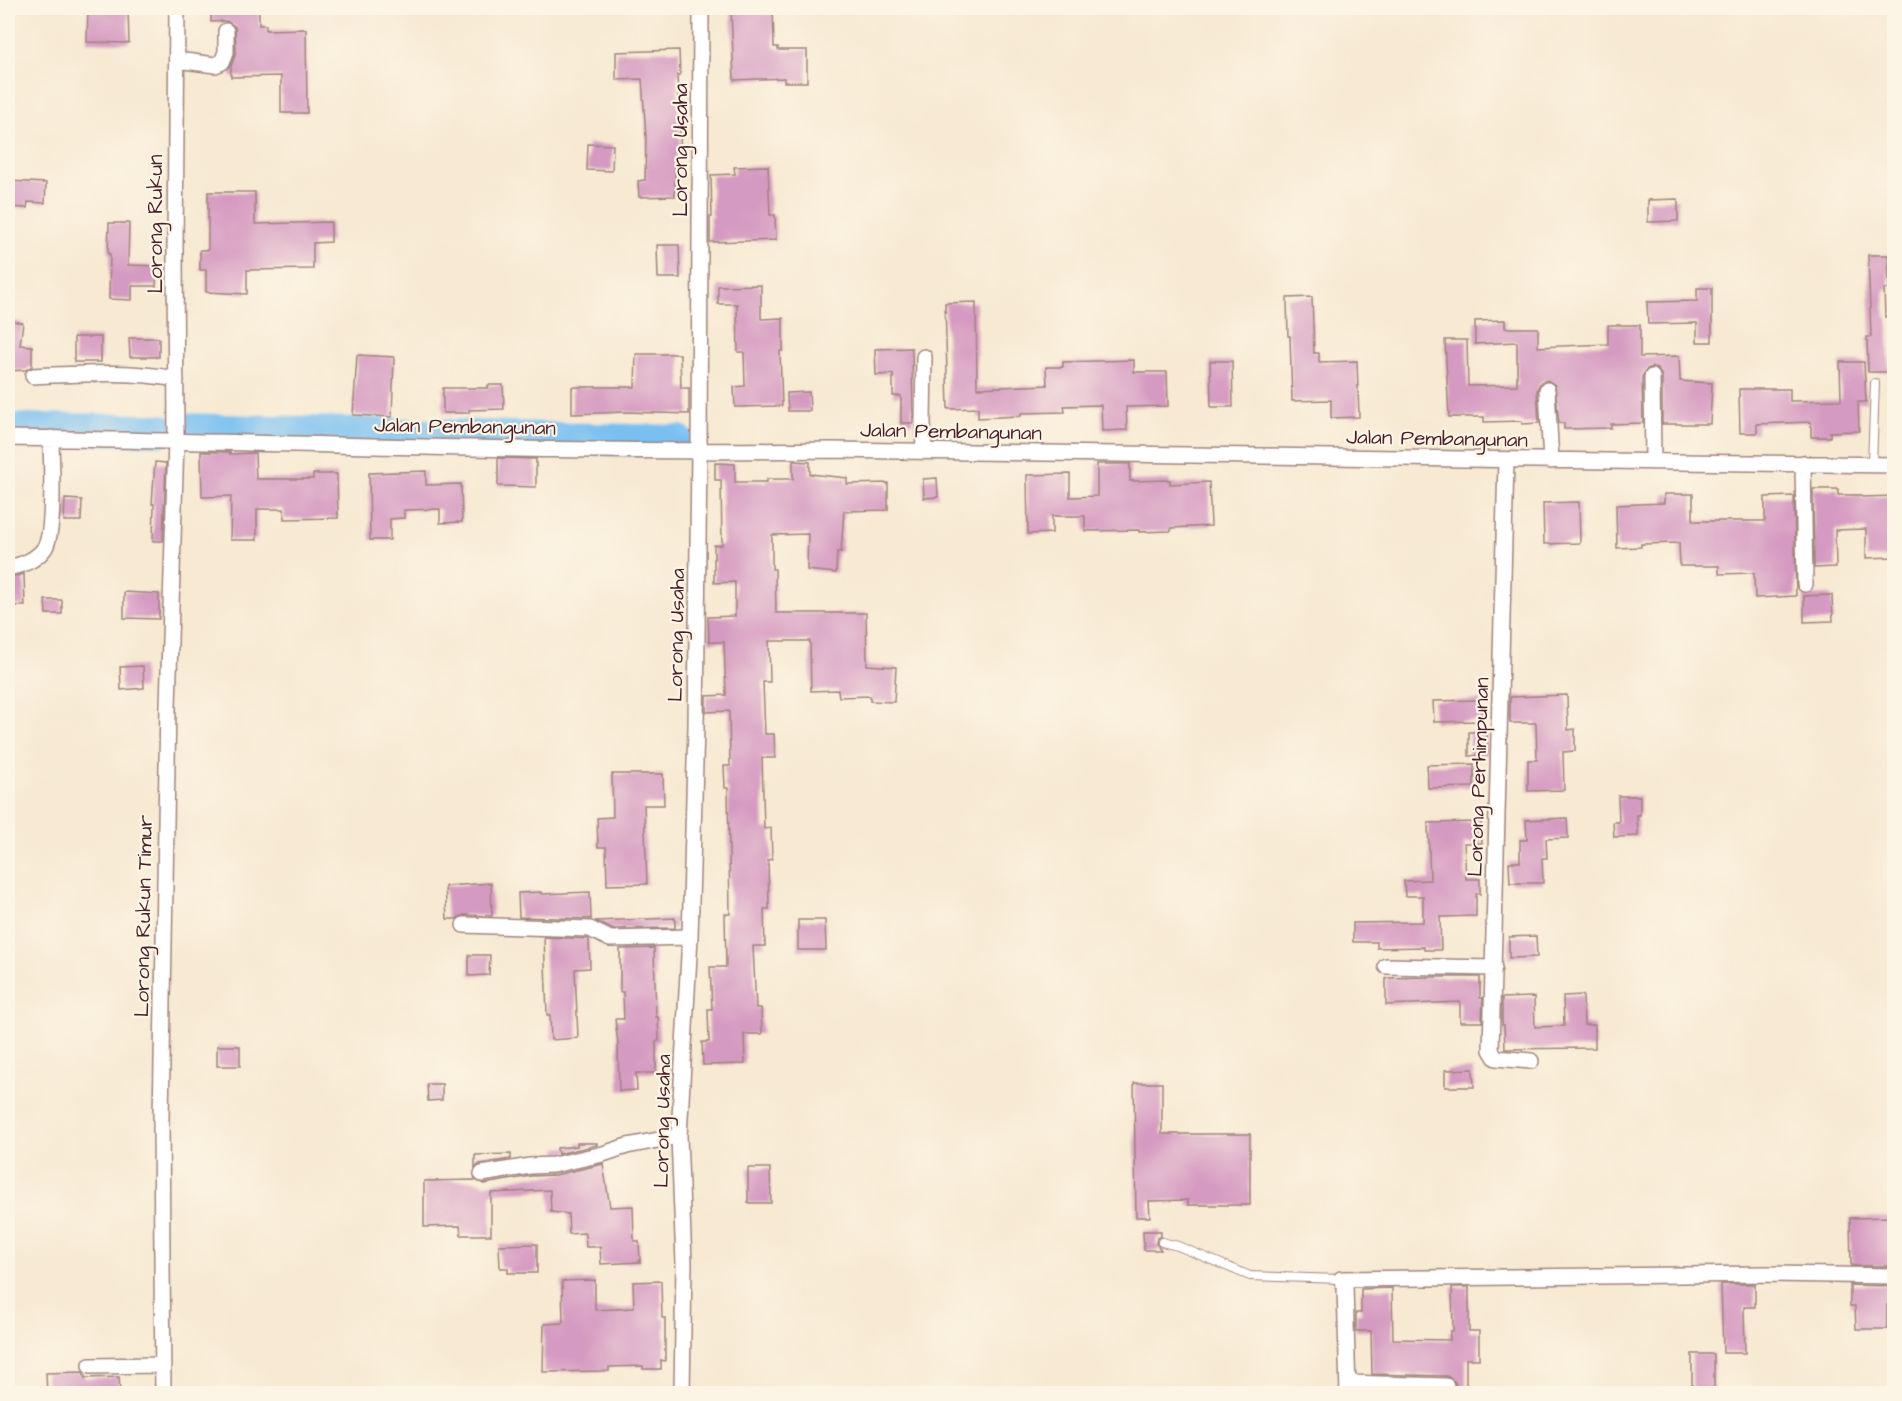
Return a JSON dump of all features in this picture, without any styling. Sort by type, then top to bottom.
[{"type":"street","name":"Lorong Rukun","points":[[176,440],[177,8]]},
{"type":"street","name":"Lorong Usaha","points":[[682,1394],[684,1269],[679,1136],[690,937],[696,721],[701,8]]},
{"type":"street","points":[[177,60],[215,65],[222,63],[226,52],[226,31]]},
{"type":"street","points":[[924,357],[924,451]]},
{"type":"street","points":[[33,376],[122,372],[176,379]]},
{"type":"street","points":[[1652,377],[1653,462]]},
{"type":"street","points":[[1547,390],[1551,461]]},
{"type":"street","name":"Jalan Pembangunan","points":[[8,438],[699,452],[924,451],[1894,465]]},
{"type":"street","points":[[8,568],[33,559],[48,543],[52,491],[51,438]]},
{"type":"street","name":"Lorong Rukun Timur","points":[[163,1394],[162,1025],[176,440]]},
{"type":"street","name":"Lorong Perhimpunan","points":[[1506,460],[1491,1050],[1496,1058],[1531,1061]]},
{"type":"street","points":[[1803,463],[1805,584]]},
{"type":"street","points":[[464,925],[590,929],[610,939],[690,937]]},
{"type":"street","points":[[1386,966],[1494,968]]},
{"type":"street","points":[[482,1174],[530,1166],[553,1165],[627,1146],[679,1136]]},
{"type":"street","points":[[1446,1386],[1348,1388],[1345,1286],[1341,1279],[1755,1274],[1894,1276]]},
{"type":"street","points":[[90,1366],[162,1365]]},
{"type":"lane","points":[[1872,465],[1875,383]]},
{"type":"lane","points":[[1162,1242],[1178,1246],[1250,1276],[1341,1279]]},
{"type":"building","points":[[88,8],[128,8],[129,43],[87,42]]},
{"type":"building","points":[[211,8],[259,8],[259,25],[266,25],[266,30],[306,29],[307,113],[281,113],[281,76],[231,77],[231,66],[236,52],[235,27],[227,21],[211,22]]},
{"type":"building","points":[[773,8],[774,47],[778,47],[778,50],[807,50],[807,82],[784,82],[784,78],[734,80],[731,10]]},
{"type":"building","points":[[679,50],[680,75],[677,75],[681,156],[675,156],[675,196],[639,197],[638,181],[645,180],[646,137],[642,79],[616,80],[616,52]]},
{"type":"building","points":[[588,144],[613,145],[612,171],[587,170]]},
{"type":"building","points":[[768,166],[770,215],[775,215],[776,240],[710,242],[711,175],[735,174],[734,167]]},
{"type":"building","points":[[8,181],[46,183],[45,203],[28,202],[27,208],[8,207]]},
{"type":"building","points":[[208,192],[255,192],[255,224],[331,222],[331,242],[313,243],[313,269],[247,270],[247,294],[206,292],[206,270],[200,270],[200,250],[208,250]]},
{"type":"building","points":[[1678,199],[1678,221],[1648,222],[1648,200]]},
{"type":"building","points":[[109,223],[129,223],[128,265],[157,266],[156,286],[132,286],[132,300],[109,299]]},
{"type":"building","points":[[657,245],[679,245],[680,278],[658,278]]},
{"type":"building","points":[[1868,255],[1888,255],[1889,289],[1884,289],[1885,317],[1888,317],[1889,372],[1868,372],[1867,337],[1871,337]]},
{"type":"building","points":[[761,285],[761,319],[783,318],[783,351],[780,351],[782,406],[735,407],[734,387],[745,386],[744,352],[738,352],[737,304],[718,304],[718,286]]},
{"type":"building","points":[[1697,288],[1712,288],[1712,342],[1697,342],[1697,323],[1648,324],[1647,302],[1697,301]]},
{"type":"building","points":[[1312,297],[1314,353],[1319,353],[1319,362],[1357,361],[1359,417],[1331,418],[1331,400],[1292,401],[1287,298]]},
{"type":"building","points":[[976,302],[977,388],[1047,385],[1046,367],[1063,367],[1063,362],[1134,360],[1134,372],[1167,372],[1168,406],[1126,407],[1127,430],[1102,431],[1101,405],[1064,406],[1065,412],[1021,413],[1021,416],[978,418],[978,408],[948,409],[945,303]]},
{"type":"building","points":[[8,320],[23,323],[20,345],[32,346],[32,366],[26,370],[8,371]]},
{"type":"building","points":[[1505,320],[1505,328],[1538,328],[1538,347],[1608,344],[1608,325],[1640,325],[1640,357],[1679,356],[1680,381],[1712,383],[1710,424],[1662,424],[1662,376],[1657,369],[1652,367],[1647,369],[1642,377],[1643,423],[1611,424],[1611,428],[1564,429],[1564,423],[1559,423],[1555,385],[1547,380],[1541,382],[1537,390],[1539,423],[1484,422],[1484,417],[1449,417],[1445,340],[1467,340],[1468,386],[1517,385],[1517,342],[1475,344],[1475,321]]},
{"type":"building","points":[[74,337],[101,337],[101,362],[74,362]]},
{"type":"building","points":[[129,338],[159,338],[159,357],[130,357]]},
{"type":"building","points":[[912,348],[913,423],[901,423],[901,396],[893,396],[893,374],[876,375],[875,349]]},
{"type":"building","points":[[636,354],[680,354],[681,388],[689,388],[689,414],[627,412],[572,414],[572,387],[635,387]]},
{"type":"building","points":[[357,355],[394,357],[392,417],[353,415]]},
{"type":"building","points":[[1210,361],[1232,361],[1233,407],[1211,407]]},
{"type":"building","points":[[1840,362],[1864,362],[1866,402],[1858,402],[1859,431],[1830,432],[1830,437],[1811,437],[1811,422],[1757,424],[1757,433],[1740,433],[1739,389],[1790,389],[1790,401],[1841,400]]},
{"type":"building","points":[[488,385],[503,385],[504,409],[443,413],[443,388],[488,388]]},
{"type":"building","points":[[809,392],[810,411],[788,411],[787,393]]},
{"type":"building","points":[[201,452],[255,453],[256,479],[313,479],[313,474],[337,474],[338,518],[284,519],[284,509],[257,509],[257,540],[230,540],[231,496],[202,497]]},
{"type":"building","points":[[498,458],[536,459],[536,487],[498,486]]},
{"type":"building","points":[[793,461],[810,462],[810,474],[847,478],[847,484],[888,483],[888,510],[844,511],[841,552],[837,552],[836,573],[807,570],[808,534],[772,535],[772,569],[775,569],[776,613],[866,613],[867,665],[896,667],[894,702],[870,701],[870,696],[839,697],[838,690],[811,691],[810,641],[769,641],[770,682],[763,682],[765,734],[774,734],[775,758],[762,758],[764,829],[771,828],[772,859],[768,860],[769,909],[764,909],[765,946],[753,946],[756,1008],[761,1008],[762,1034],[744,1034],[745,1064],[703,1065],[702,1042],[709,1042],[708,1009],[712,1009],[710,967],[726,967],[725,914],[730,914],[728,788],[725,788],[724,766],[730,766],[729,711],[706,712],[706,696],[726,695],[724,642],[709,642],[708,617],[735,616],[735,582],[714,583],[714,545],[722,545],[721,480],[715,480],[715,463],[735,464],[735,482],[767,482],[767,479],[793,479]]},
{"type":"building","points":[[155,462],[166,463],[163,541],[153,541],[154,504],[152,504]]},
{"type":"building","points":[[1097,464],[1130,464],[1130,481],[1170,480],[1170,484],[1209,482],[1211,526],[1171,528],[1171,531],[1085,531],[1085,516],[1052,516],[1052,533],[1028,534],[1027,475],[1070,474],[1070,497],[1097,496]]},
{"type":"building","points":[[426,471],[426,485],[461,484],[462,522],[440,523],[440,509],[404,510],[404,518],[390,519],[390,540],[370,540],[369,473]]},
{"type":"building","points":[[937,478],[938,497],[924,498],[923,479]]},
{"type":"building","points":[[1813,489],[1838,489],[1838,495],[1894,496],[1894,557],[1866,558],[1866,529],[1835,530],[1836,567],[1814,568]]},
{"type":"building","points":[[1664,494],[1693,494],[1693,521],[1765,521],[1765,497],[1794,496],[1796,596],[1755,598],[1754,573],[1719,574],[1719,566],[1680,566],[1679,543],[1641,544],[1641,547],[1617,548],[1616,505],[1664,503]]},
{"type":"building","points":[[65,499],[82,500],[81,521],[64,521]]},
{"type":"building","points":[[1579,502],[1580,543],[1544,544],[1543,503]]},
{"type":"building","points":[[24,574],[25,606],[8,606],[8,577]]},
{"type":"building","points":[[124,592],[159,594],[159,619],[124,618]]},
{"type":"building","points":[[1832,595],[1833,621],[1804,622],[1804,596]]},
{"type":"building","points":[[45,600],[62,600],[62,614],[46,614]]},
{"type":"building","points":[[143,666],[144,688],[121,690],[120,667]]},
{"type":"building","points":[[1567,695],[1568,730],[1575,729],[1575,751],[1563,752],[1564,790],[1528,791],[1528,760],[1537,760],[1536,723],[1510,723],[1510,697]]},
{"type":"building","points":[[1481,700],[1481,721],[1434,722],[1433,701]]},
{"type":"building","points":[[1469,732],[1487,732],[1487,755],[1469,756]]},
{"type":"building","points":[[1474,764],[1474,787],[1428,788],[1427,765]]},
{"type":"building","points":[[612,774],[663,774],[664,805],[644,805],[647,884],[607,885],[606,847],[598,847],[597,818],[613,817]]},
{"type":"building","points":[[1618,796],[1640,796],[1640,815],[1637,815],[1638,836],[1614,837],[1613,822],[1619,822]]},
{"type":"building","points":[[1567,818],[1568,838],[1546,839],[1547,858],[1542,858],[1543,883],[1510,883],[1509,862],[1520,862],[1520,840],[1527,840],[1526,820]]},
{"type":"building","points":[[1481,822],[1482,843],[1464,843],[1466,879],[1480,879],[1480,894],[1476,894],[1476,916],[1440,917],[1441,950],[1424,950],[1424,947],[1377,948],[1377,942],[1353,942],[1353,923],[1423,922],[1423,896],[1405,896],[1404,881],[1430,880],[1428,823]]},
{"type":"building","points":[[491,883],[492,916],[464,915],[456,919],[447,919],[445,886]]},
{"type":"building","points":[[541,892],[541,894],[590,892],[591,919],[519,917],[518,893]]},
{"type":"building","points":[[675,918],[675,928],[612,929],[595,921]]},
{"type":"building","points":[[798,920],[825,920],[826,950],[798,950]]},
{"type":"building","points":[[1536,936],[1537,957],[1509,958],[1509,937]]},
{"type":"building","points":[[544,937],[589,939],[590,968],[575,969],[578,1038],[551,1040],[550,1015],[547,1015]]},
{"type":"building","points":[[654,948],[659,1041],[656,1041],[656,1073],[636,1073],[637,1090],[619,1091],[615,1019],[624,1019],[623,992],[620,992],[620,949]]},
{"type":"building","points":[[469,955],[490,955],[489,975],[469,976]]},
{"type":"building","points":[[1480,977],[1480,998],[1483,998],[1482,1022],[1460,1022],[1460,1002],[1386,1005],[1386,978]]},
{"type":"building","points":[[1583,995],[1584,1025],[1595,1025],[1595,1048],[1505,1049],[1502,998],[1534,997],[1535,1027],[1564,1026],[1563,996]]},
{"type":"building","points":[[217,1046],[240,1046],[240,1066],[217,1066]]},
{"type":"building","points":[[1473,1069],[1474,1087],[1445,1087],[1445,1070]]},
{"type":"building","points":[[1134,1083],[1162,1083],[1162,1134],[1250,1134],[1250,1205],[1188,1205],[1188,1200],[1149,1201],[1150,1217],[1136,1217]]},
{"type":"building","points":[[427,1084],[442,1084],[442,1100],[428,1101]]},
{"type":"building","points":[[577,1143],[597,1143],[597,1145],[558,1154],[557,1148],[577,1146]]},
{"type":"building","points":[[511,1154],[511,1159],[480,1164],[475,1168],[475,1155]]},
{"type":"building","points":[[603,1164],[610,1207],[633,1206],[634,1241],[639,1241],[640,1262],[601,1264],[600,1247],[586,1247],[584,1233],[569,1234],[568,1214],[551,1212],[550,1190],[491,1193],[491,1235],[461,1235],[460,1226],[424,1227],[424,1181],[475,1180],[484,1184],[531,1176],[555,1175]]},
{"type":"building","points":[[748,1168],[770,1168],[771,1203],[748,1203]]},
{"type":"building","points":[[1894,1217],[1894,1266],[1851,1266],[1850,1218]]},
{"type":"building","points":[[1143,1231],[1161,1231],[1161,1236],[1157,1238],[1156,1243],[1161,1250],[1144,1250]]},
{"type":"building","points":[[537,1244],[537,1273],[508,1273],[508,1268],[500,1268],[499,1245]]},
{"type":"building","points":[[595,1280],[595,1310],[634,1308],[633,1282],[661,1281],[662,1318],[665,1318],[665,1361],[661,1360],[661,1369],[643,1369],[643,1366],[609,1367],[609,1371],[543,1372],[544,1324],[563,1323],[562,1281]]},
{"type":"building","points":[[1721,1284],[1755,1284],[1755,1307],[1744,1307],[1745,1353],[1723,1353]]},
{"type":"building","points":[[1850,1285],[1894,1286],[1894,1305],[1887,1305],[1887,1329],[1856,1329],[1855,1306],[1850,1306]]},
{"type":"building","points":[[1452,1287],[1469,1287],[1469,1331],[1479,1331],[1479,1359],[1466,1359],[1466,1394],[1452,1394],[1456,1387],[1455,1382],[1447,1376],[1372,1374],[1371,1331],[1356,1331],[1356,1313],[1361,1313],[1361,1289],[1392,1288],[1393,1339],[1450,1340],[1450,1331],[1453,1331]]},
{"type":"building","points":[[1692,1354],[1714,1354],[1714,1390],[1692,1390]]},
{"type":"building","points":[[83,1372],[85,1378],[119,1377],[120,1394],[47,1394],[46,1373]]},
{"type":"waterway","points":[[8,429],[162,430]]},
{"type":"waterway","points":[[184,429],[679,441]]}]
